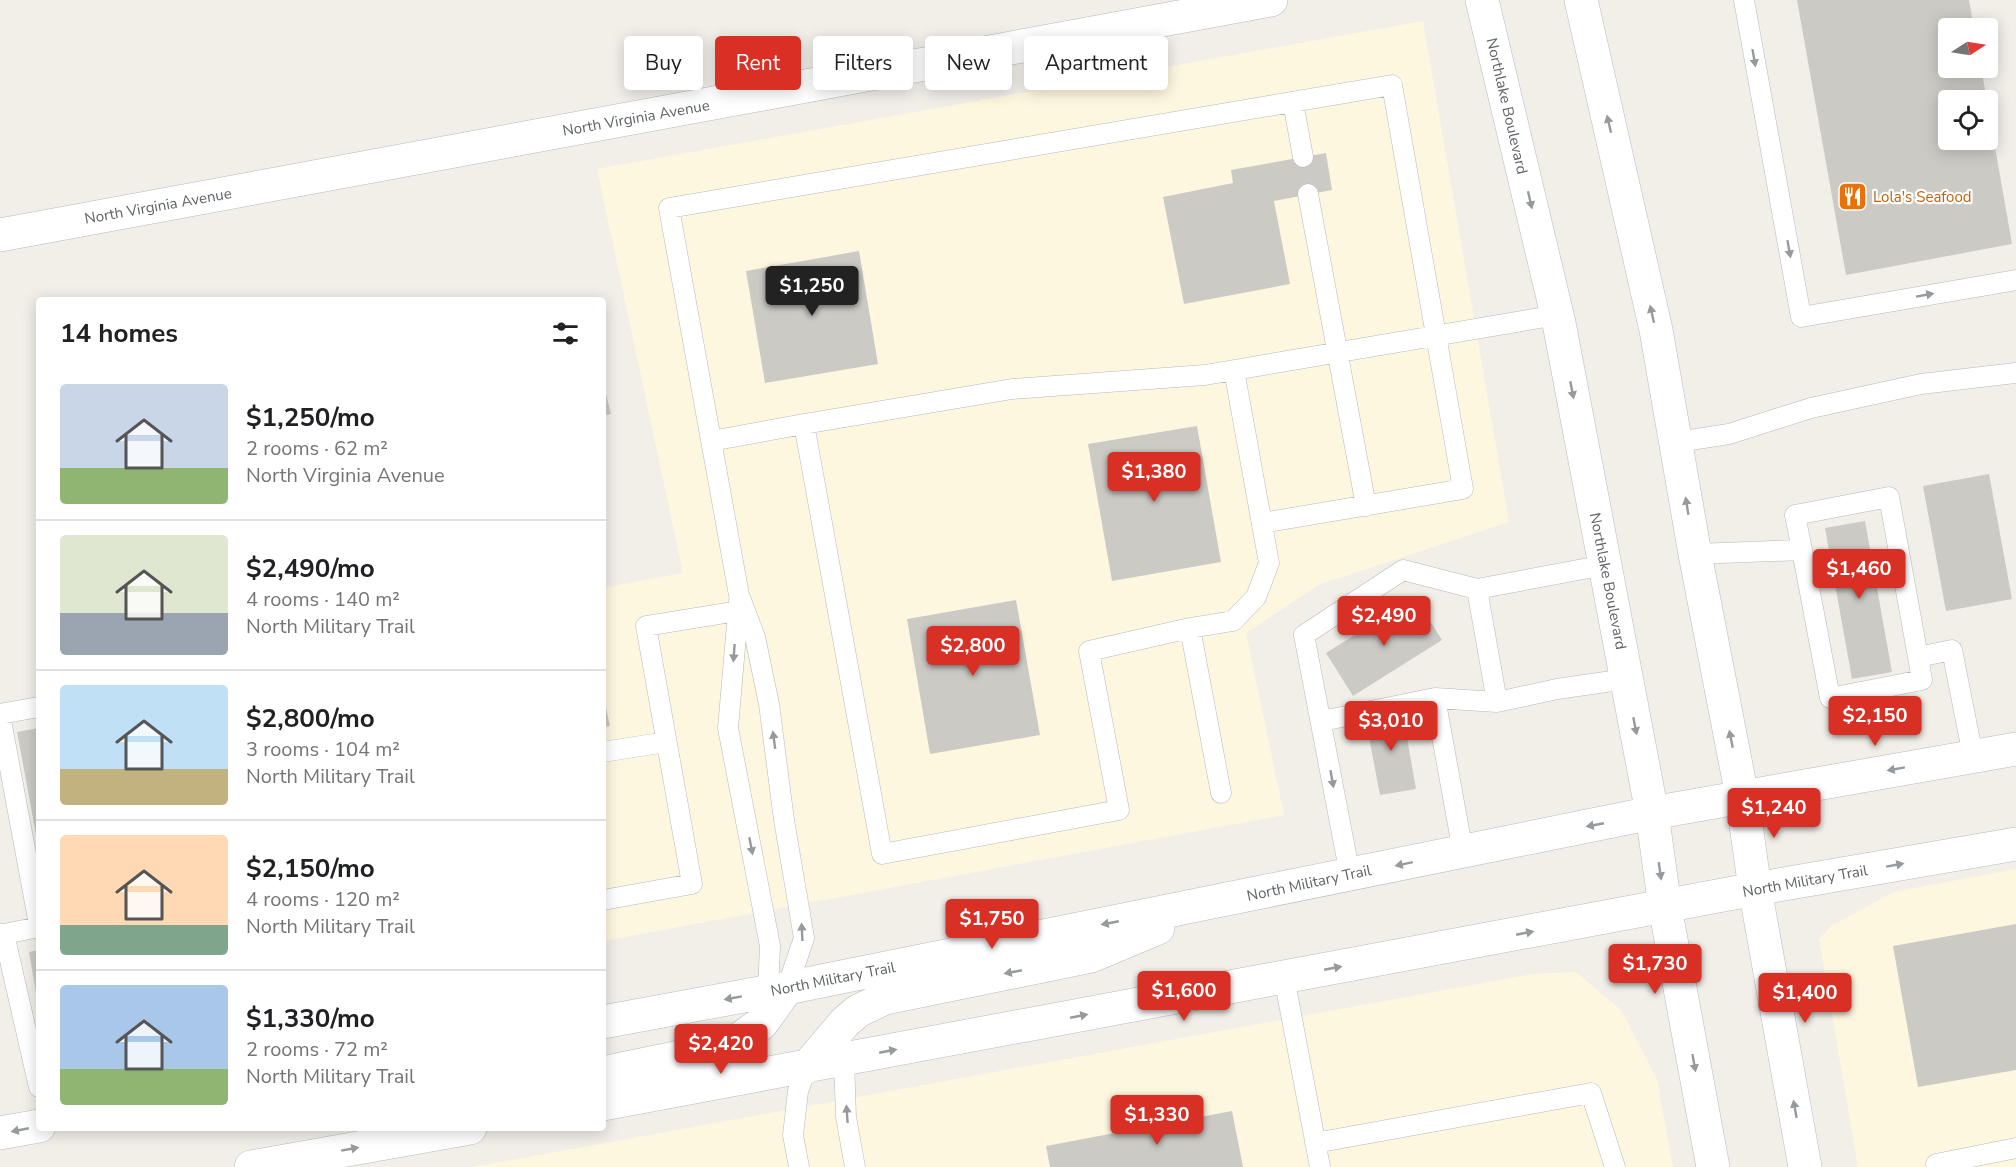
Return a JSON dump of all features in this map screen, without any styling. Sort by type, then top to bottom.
[{"type":"main road","name":"North Virginia Avenue","points":[[0,235],[1271,0]]},
{"type":"main road","name":"Northlake Boulevard","points":[[1482,0],[1557,315],[1652,813],[1665,907],[1713,1167]]},
{"type":"main road","points":[[1581,0],[1656,330],[1695,554],[1742,796],[1755,889],[1805,1167]]},
{"type":"main road","name":"North Military Trail","points":[[606,1021],[777,990],[1652,813],[2016,748]]},
{"type":"main road","name":"North Military Trail","points":[[606,1103],[1755,889],[2016,844]]},
{"type":"main road","points":[[807,1067],[845,1022],[858,1011],[885,998],[1090,956],[1226,900]]},
{"type":"main road","points":[[606,1072],[728,1047],[762,1023],[777,990]]},
{"type":"main road","points":[[0,1133],[36,1127]]},
{"type":"main road","points":[[398,1141],[424,1131]]},
{"type":"main road","points":[[251,1167],[320,1161],[398,1141],[453,1131]]},
{"type":"lane","points":[[1744,0],[1801,317],[2016,280]]},
{"type":"lane","points":[[777,990],[728,728],[739,603],[669,208],[1392,85],[1463,489],[1262,523]]},
{"type":"lane","points":[[1293,102],[1303,157]]},
{"type":"lane","points":[[1308,194],[1366,506]]},
{"type":"lane","points":[[711,441],[1012,389],[1205,375],[1557,315]]},
{"type":"lane","points":[[804,424],[882,854],[1119,810],[1089,651],[1190,628],[1233,621],[1256,597],[1269,562],[1234,370]]},
{"type":"lane","points":[[1677,442],[1729,434],[1811,408],[1921,384],[2016,373]]},
{"type":"lane","points":[[1889,497],[1918,657],[1922,680],[1830,698],[1795,515],[1889,497]]},
{"type":"lane","points":[[1695,554],[1802,550]]},
{"type":"lane","points":[[1350,875],[1304,635],[1403,570],[1477,590],[1605,565]]},
{"type":"lane","points":[[1477,590],[1497,702]]},
{"type":"lane","points":[[606,899],[692,884],[646,626],[739,603]]},
{"type":"lane","points":[[739,603],[755,637],[769,704],[784,820],[804,938],[777,990]]},
{"type":"lane","points":[[1190,628],[1221,793]]},
{"type":"lane","points":[[1918,657],[1952,650],[1973,756]]},
{"type":"lane","points":[[1322,721],[1435,698],[1497,702],[1557,689],[1626,679]]},
{"type":"lane","points":[[1435,698],[1463,852]]},
{"type":"lane","points":[[36,708],[0,714],[36,909]]},
{"type":"lane","points":[[606,752],[666,742]]},
{"type":"lane","points":[[36,926],[2,934],[31,1012],[36,1059]]},
{"type":"lane","points":[[1284,977],[1320,1167]]},
{"type":"lane","points":[[844,1060],[846,1117],[855,1167]]},
{"type":"lane","points":[[799,1167],[793,1135],[798,1091],[807,1067]]},
{"type":"lane","points":[[1315,1143],[1591,1093],[1615,1167]]},
{"type":"lane","points":[[1936,1164],[2016,1148]]},
{"type":"shaded area","points":[[1423,21],[1509,522],[1318,585],[1246,633],[1284,815],[606,940],[606,587],[683,573],[597,169],[1038,90],[1168,90],[1168,67]]},
{"type":"shaded area","points":[[2016,869],[2016,1167],[1858,1167],[1819,939],[1831,926],[1894,892]]},
{"type":"shaded area","points":[[1576,972],[1621,1010],[1657,1080],[1673,1167],[473,1167],[1533,974]]},
{"type":"building","points":[[1797,0],[1969,0],[1972,18],[1938,18],[1938,78],[1983,78],[1985,90],[1938,90],[1938,150],[1995,150],[2012,244],[1846,275]]},
{"type":"building","points":[[1326,153],[1332,190],[1274,201],[1290,284],[1184,304],[1163,197],[1233,183],[1231,170]]},
{"type":"building","points":[[859,251],[878,364],[765,383],[746,271]]},
{"type":"building","points":[[606,394],[611,414],[606,415]]},
{"type":"building","points":[[1197,426],[1221,562],[1112,581],[1088,444]]},
{"type":"building","points":[[1989,474],[2012,599],[1946,611],[1923,486]]},
{"type":"building","points":[[1865,521],[1892,672],[1852,679],[1825,528]]},
{"type":"building","points":[[1415,597],[1442,640],[1353,696],[1326,653]]},
{"type":"building","points":[[1016,600],[1040,735],[930,754],[907,619]]},
{"type":"building","points":[[606,708],[610,726],[606,727]]},
{"type":"building","points":[[1402,710],[1416,789],[1380,795],[1365,716]]},
{"type":"building","points":[[36,729],[36,834],[17,732]]},
{"type":"building","points":[[2016,924],[2016,1070],[1918,1087],[1893,946]]},
{"type":"building","points":[[36,951],[36,992],[29,952]]},
{"type":"building","points":[[1232,1111],[1243,1167],[1050,1167],[1046,1146]]},
{"type":"place","name":"Lola's Seafood","points":[[1852,197]]}]
